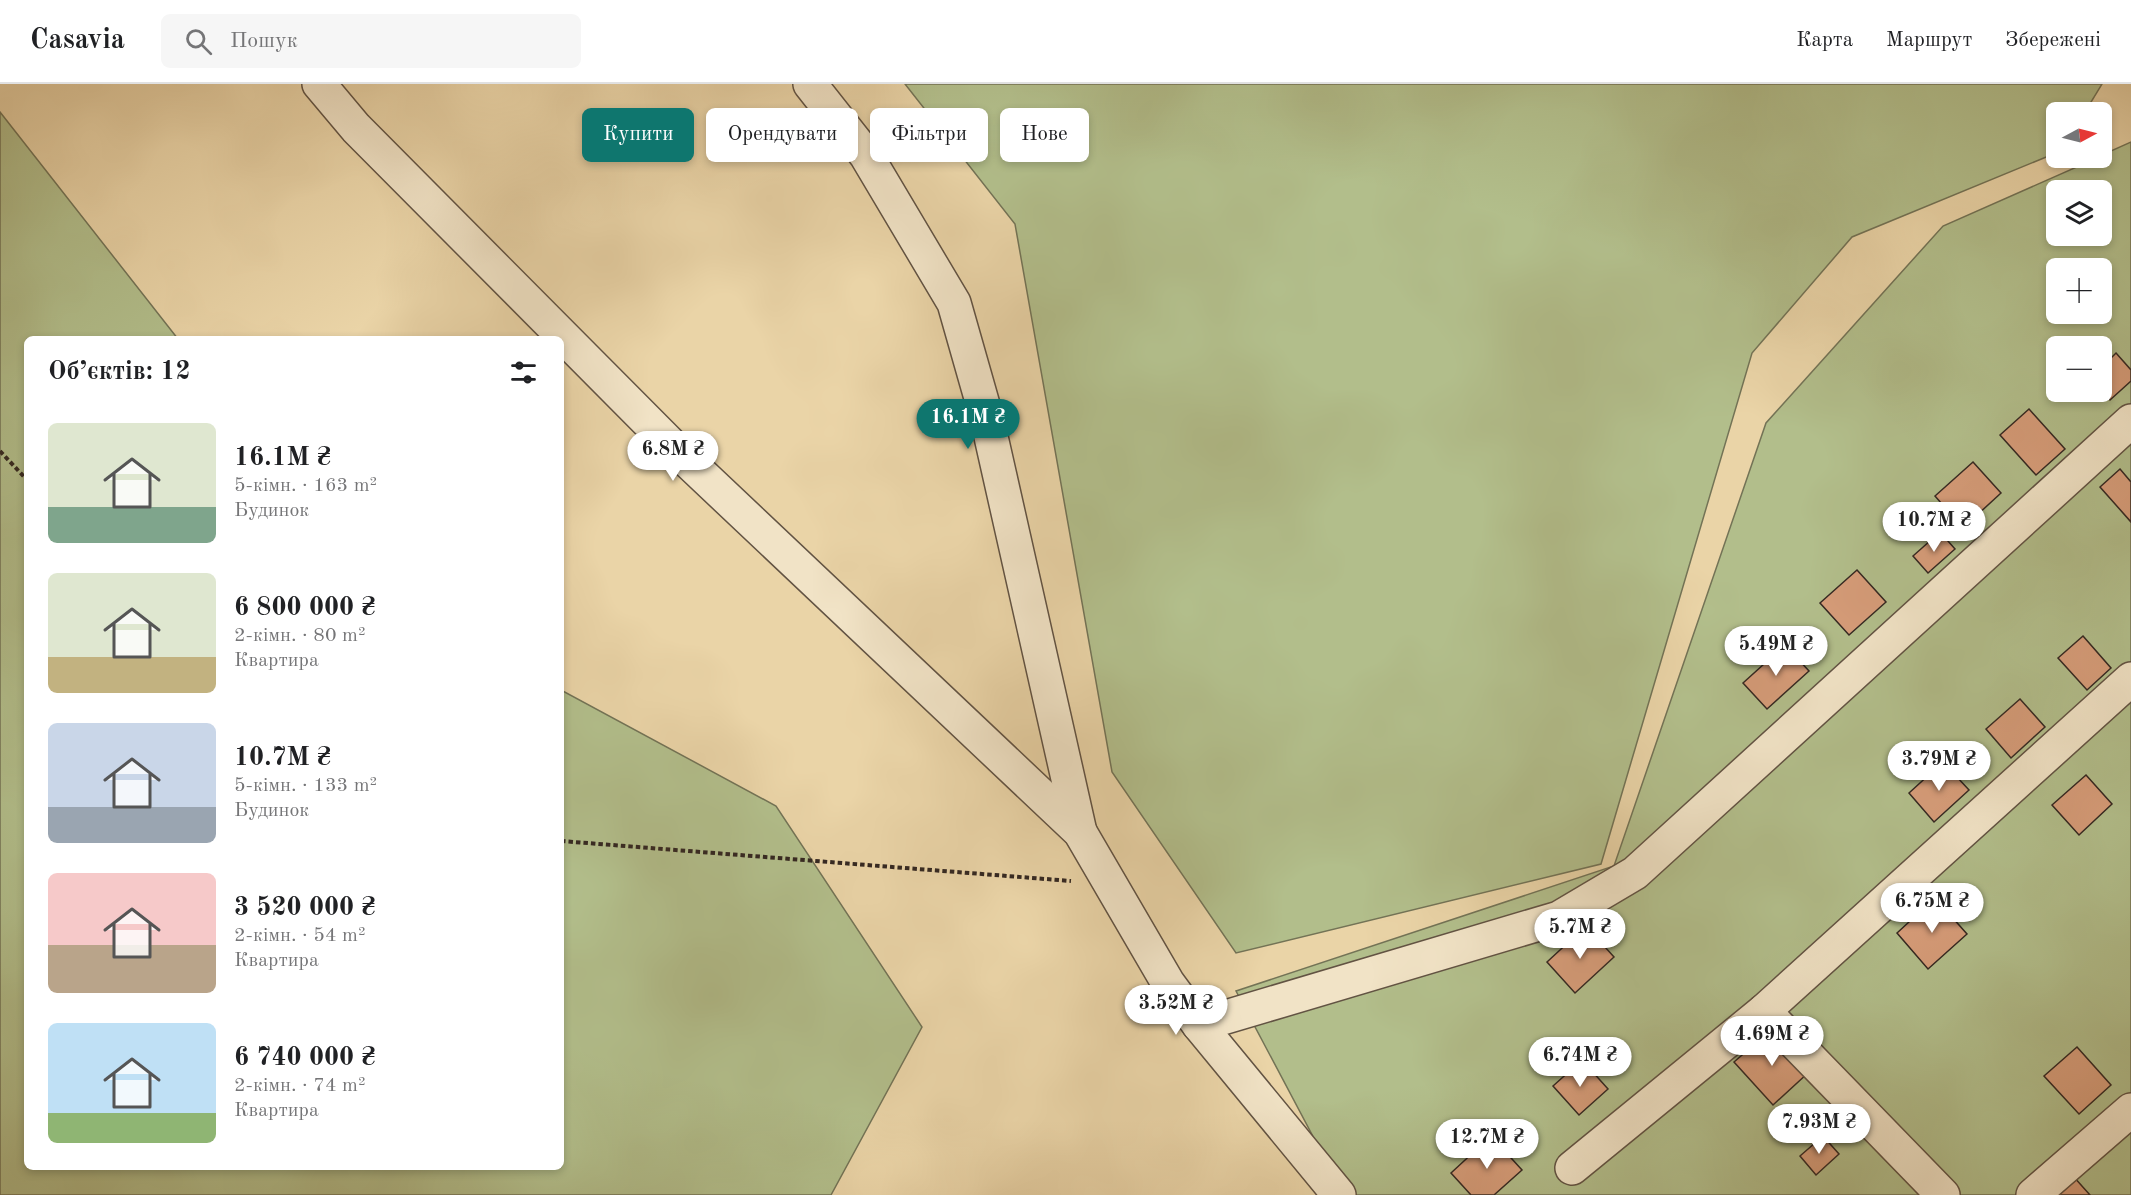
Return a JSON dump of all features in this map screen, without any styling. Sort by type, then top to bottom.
[{"type":"street","points":[[319,84],[356,128],[563,336]]},
{"type":"street","points":[[810,84],[866,155],[954,303],[987,419],[1080,832]]},
{"type":"street","points":[[564,337],[678,452],[1080,832],[1168,983],[1199,1025],[1339,1195]]},
{"type":"street","points":[[1199,1025],[1559,918],[1635,873],[2131,421]]},
{"type":"street","points":[[1572,1168],[1764,1011],[2131,679]]},
{"type":"street","points":[[1764,1011],[1942,1195]]},
{"type":"street","points":[[2033,1195],[2131,1110]]},
{"type":"path","points":[[0,451],[24,477]]},
{"type":"path","points":[[564,841],[1110,884]]},
{"type":"green space","points":[[905,84],[2102,84],[2091,102],[2046,102],[2046,157],[1852,237],[1752,353],[1601,864],[1236,953],[1112,772],[1015,224],[966,162],[988,162],[988,108],[924,108]]},
{"type":"green space","points":[[0,112],[176,336],[24,336],[24,1170],[564,1170],[564,692],[776,806],[922,1027],[831,1195],[0,1195]]},
{"type":"green space","points":[[2131,142],[2131,1195],[1344,1195],[1236,991],[1614,866],[1766,423],[1943,226],[2046,181],[2046,246],[2112,246],[2112,180],[2047,180],[2074,168],[2112,168],[2112,151]]},
{"type":"building","points":[[2116,353],[2131,370],[2131,381],[2112,398],[2112,357]]},
{"type":"building","points":[[2029,409],[2065,449],[2036,475],[2000,435]]},
{"type":"building","points":[[1973,462],[2001,493],[1963,528],[1935,496]]},
{"type":"building","points":[[2120,469],[2131,482],[2131,522],[2100,487]]},
{"type":"building","points":[[1940,532],[1955,549],[1928,573],[1913,556]]},
{"type":"building","points":[[1857,570],[1886,602],[1849,635],[1820,603]]},
{"type":"building","points":[[2083,636],[2111,668],[2087,690],[2058,658]]},
{"type":"building","points":[[1785,645],[1809,671],[1767,709],[1743,683]]},
{"type":"building","points":[[2020,699],[2045,727],[2011,758],[1986,729]]},
{"type":"building","points":[[1943,762],[1969,790],[1934,822],[1909,793]]},
{"type":"building","points":[[2086,775],[2112,804],[2079,835],[2052,805]]},
{"type":"building","points":[[1935,898],[1967,934],[1928,969],[1897,933]]},
{"type":"building","points":[[1586,926],[1614,957],[1575,993],[1547,962]]},
{"type":"building","points":[[1771,1030],[1809,1072],[1773,1105],[1734,1062]]},
{"type":"building","points":[[2077,1047],[2111,1085],[2079,1114],[2044,1076]]},
{"type":"building","points":[[1582,1060],[1608,1089],[1579,1115],[1553,1086]]},
{"type":"building","points":[[1491,1136],[1522,1170],[1494,1195],[1471,1195],[1451,1173]]},
{"type":"building","points":[[1823,1136],[1839,1154],[1816,1175],[1800,1156]]},
{"type":"building","points":[[2073,1176],[2090,1195],[2052,1195]]}]
